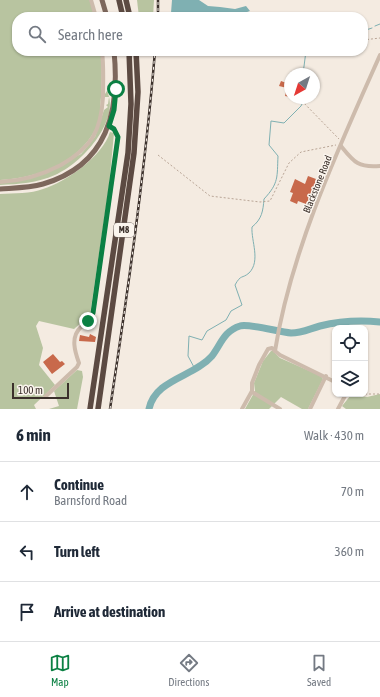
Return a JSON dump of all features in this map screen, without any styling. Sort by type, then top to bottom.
[{"type":"highway","points":[[118,0],[122,12]]},
{"type":"highway","points":[[126,0],[129,12]]},
{"type":"highway","name":"M8","points":[[90,409],[127,159],[131,104],[129,56]]},
{"type":"highway","name":"M8","points":[[98,409],[134,153],[138,92],[136,56]]},
{"type":"main road","points":[[102,0],[106,12]]},
{"type":"main road","points":[[0,189],[36,186],[63,176],[79,165],[92,152],[109,126],[116,97],[114,56]]},
{"type":"street","points":[[92,0],[95,12]]},
{"type":"street","name":"Blackstone Road","points":[[276,351],[280,322],[298,255],[342,144],[380,55]]},
{"type":"street","points":[[0,182],[24,179],[46,172],[76,156],[90,143],[98,129],[102,110],[104,71],[102,56]]},
{"type":"street","points":[[45,397],[79,363],[74,348],[75,336],[77,331],[88,321],[93,313],[118,137],[114,129],[109,126]]},
{"type":"street","points":[[342,144],[354,162],[366,167],[380,166]]},
{"type":"street","points":[[242,409],[252,392],[252,383],[268,349],[272,348],[280,355],[332,380]]},
{"type":"street","points":[[310,409],[326,376]]},
{"type":"street","points":[[252,392],[280,409]]},
{"type":"street","points":[[338,409],[344,397]]},
{"type":"path","points":[[368,39],[380,38]]},
{"type":"path","points":[[303,104],[342,144]]},
{"type":"path","points":[[158,155],[210,196],[267,202],[270,201],[289,163],[301,152],[342,144]]},
{"type":"path","points":[[368,394],[380,394]]},
{"type":"green space","points":[[0,0],[91,0],[94,12],[12,12],[12,56],[101,56],[100,112],[99,121],[92,135],[83,147],[72,157],[59,165],[30,176],[0,180]]},
{"type":"green space","points":[[137,0],[154,0],[153,12],[138,12]]},
{"type":"green space","points":[[107,91],[108,97],[105,97],[105,94]]},
{"type":"green space","points":[[109,98],[110,103],[108,115],[104,128],[87,151],[76,161],[55,175],[41,180],[21,184],[0,185],[0,183],[27,179],[81,154],[95,137],[104,110],[108,107],[106,105],[108,104]]},
{"type":"green space","points":[[110,132],[114,133],[109,186],[90,315],[74,329],[39,321],[36,326],[43,348],[39,365],[55,385],[34,405],[36,409],[0,409],[0,194],[38,191],[62,181],[92,159],[106,141]]},
{"type":"green space","points":[[271,351],[273,351],[280,358],[321,376],[323,379],[308,409],[302,409],[281,397],[269,409],[245,409],[255,391],[254,383],[263,361]]},
{"type":"green space","points":[[77,370],[82,371],[83,377],[77,409],[49,409],[59,406],[54,391]]},
{"type":"green space","points":[[380,394],[380,409],[346,409],[342,406],[349,397],[368,397]]},
{"type":"water","points":[[172,0],[199,0],[208,6],[235,9],[246,6],[250,11],[247,12],[171,12]]},
{"type":"building","points":[[281,81],[284,82],[284,87],[279,86]]},
{"type":"building","points":[[308,176],[316,179],[315,182],[319,184],[310,203],[307,202],[306,204],[298,201],[297,204],[290,201],[293,193],[290,192],[295,179],[305,184]]},
{"type":"building","points":[[90,334],[96,337],[95,342],[79,341],[80,335],[89,337]]},
{"type":"building","points":[[53,354],[60,362],[62,361],[65,364],[52,374],[43,362]]},
{"type":"waterway","points":[[375,26],[380,24]]},
{"type":"waterway","points":[[368,29],[372,28]]},
{"type":"waterway","points":[[304,68],[305,56]]},
{"type":"waterway","points":[[195,369],[188,356],[189,336],[202,340],[207,331],[226,320],[231,311],[242,305],[235,285],[240,278],[247,275],[253,268],[255,251],[252,227],[260,218],[264,199],[275,184],[277,175],[278,156],[269,145],[271,121],[284,123],[302,104]]},
{"type":"waterway","points":[[149,409],[153,399],[159,391],[176,379],[204,363],[212,356],[223,338],[230,331],[240,326],[244,325],[291,333],[306,331],[320,326],[342,322],[380,322]]},
{"type":"railway","points":[[158,0],[158,12]]},
{"type":"railway","points":[[110,409],[136,230],[154,56]]},
{"type":"route","points":[[88,321],[93,313],[118,137],[114,129],[109,126],[114,110],[116,89]]}]
